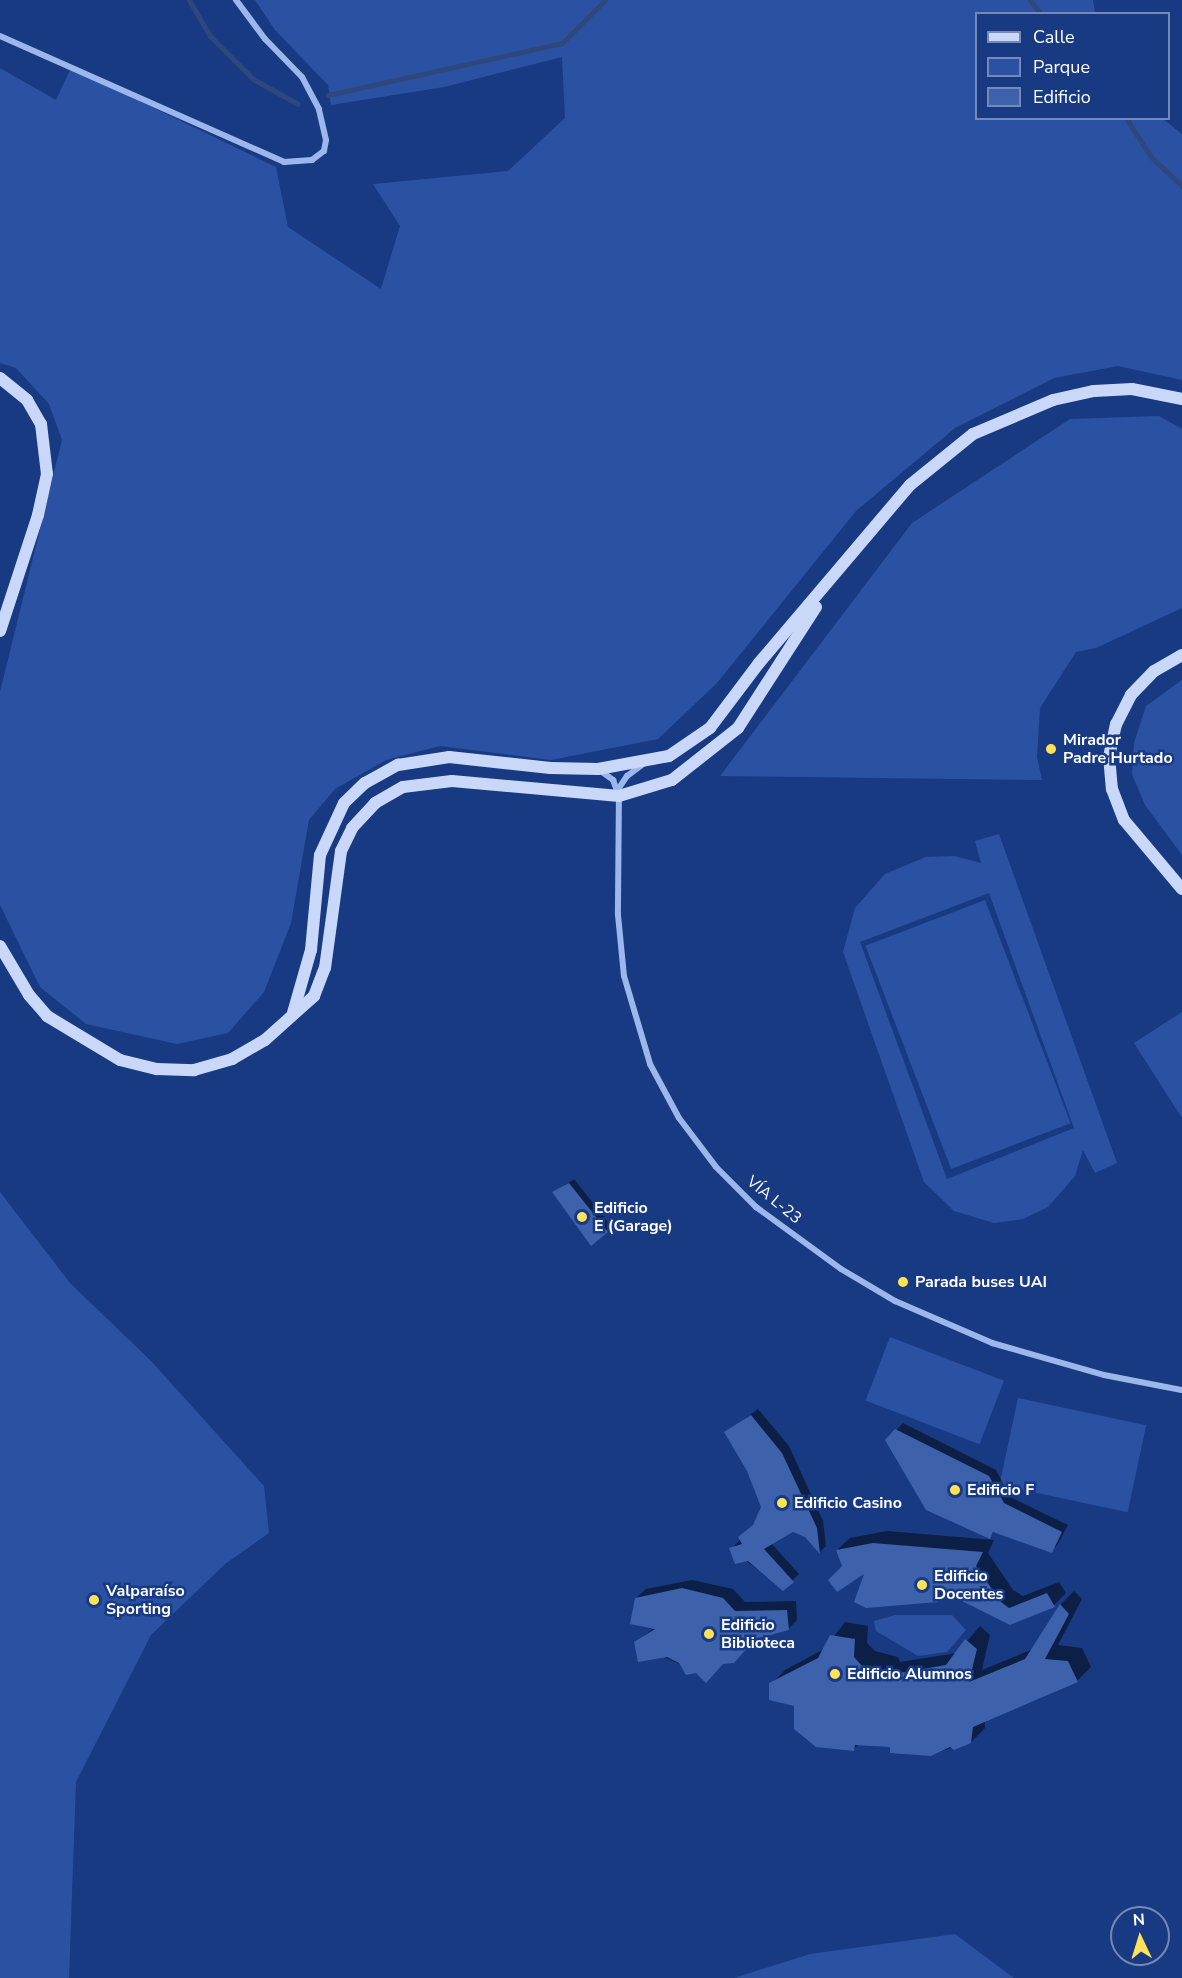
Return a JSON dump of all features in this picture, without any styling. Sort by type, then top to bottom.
[{"type":"main road","points":[[0,378],[27,399],[41,424],[47,449],[47,474],[38,515],[0,631]]},
{"type":"main road","points":[[293,1013],[311,950],[320,855],[344,803],[365,783],[398,765],[449,757],[598,769],[643,764],[669,756],[710,728],[759,663],[910,485],[974,434],[1053,400],[1094,391],[1132,389],[1182,399]]},
{"type":"main road","points":[[0,946],[29,995],[47,1016],[86,1042],[135,1065],[194,1070],[213,1065],[265,1040],[314,996],[325,968],[341,851],[357,822],[375,803],[403,787],[452,781],[619,796],[672,780],[738,728],[834,577]]},
{"type":"main road","points":[[1182,655],[1154,671],[1131,695],[1116,724],[1109,756],[1112,789],[1125,820],[1182,889]]},
{"type":"street","points":[[0,36],[284,162],[312,160],[324,151],[326,140],[319,109],[302,77],[265,39],[236,0]]},
{"type":"street","points":[[619,796],[622,783],[643,764]]},
{"type":"street","points":[[598,769],[613,780],[619,796]]},
{"type":"street","name":"VÍA L-23","points":[[619,796],[618,915],[630,1006],[664,1091],[716,1167],[756,1207],[822,1256],[900,1304],[992,1343],[1094,1372],[1182,1390]]},
{"type":"green space","points":[[255,0],[1093,0],[1095,12],[975,12],[975,120],[1164,120],[1182,134],[1182,380],[1118,366],[1054,378],[955,428],[856,511],[717,683],[658,739],[551,760],[440,746],[386,760],[335,789],[309,820],[291,923],[264,992],[228,1033],[177,1044],[86,1024],[40,987],[0,905],[0,692],[62,440],[49,404],[16,368],[0,363],[0,68],[56,100],[71,68],[276,167],[288,227],[381,289],[400,226],[373,184],[508,171],[565,118],[562,57],[444,87],[331,105],[328,85],[275,30]]},
{"type":"green space","points":[[1159,416],[1182,429],[1182,608],[1096,648],[1076,652],[1040,708],[1037,757],[1042,780],[720,776],[912,523],[1070,419]]},
{"type":"green space","points":[[1182,680],[1182,855],[1145,805],[1132,774],[1134,743],[1146,706]]},
{"type":"green space","points":[[999,834],[1117,1163],[1095,1173],[1083,1150],[1075,1176],[1048,1207],[1023,1219],[994,1223],[954,1211],[924,1182],[843,952],[855,908],[885,874],[926,857],[954,856],[981,863],[975,841]],"holes":[[[989,893],[1074,1128],[947,1179],[860,942]]]},
{"type":"green space","points":[[985,900],[1071,1123],[951,1169],[866,946]]},
{"type":"green space","points":[[1182,1012],[1182,1118],[1134,1043]]},
{"type":"green space","name":"Valparaíso Sporting","points":[[0,1192],[70,1283],[151,1361],[264,1486],[269,1533],[225,1564],[151,1635],[76,1782],[69,1978],[0,1978]]},
{"type":"green space","points":[[890,1337],[1004,1381],[980,1444],[866,1400]]},
{"type":"green space","points":[[1018,1398],[1146,1425],[1128,1512],[999,1485]]},
{"type":"green space","points":[[895,1615],[952,1615],[966,1630],[947,1652],[918,1656],[876,1631],[874,1621]]},
{"type":"green space","points":[[955,1934],[1014,1978],[734,1978],[810,1954]]},
{"type":"building","name":"Edificio E (Garage)","points":[[569,1183],[608,1232],[591,1246],[552,1192]]},
{"type":"building","name":"Edificio Casino","points":[[751,1415],[782,1453],[817,1528],[820,1554],[805,1537],[793,1532],[764,1549],[794,1582],[783,1591],[748,1561],[735,1564],[729,1548],[742,1544],[738,1537],[753,1525],[761,1507],[747,1471],[724,1432]]},
{"type":"building","name":"Edificio F","points":[[895,1429],[989,1476],[1004,1503],[1062,1532],[1052,1553],[993,1532],[990,1539],[926,1510],[885,1440]]},
{"type":"building","name":"Edificio Docentes","points":[[873,1543],[983,1552],[976,1566],[1001,1602],[1009,1608],[1047,1593],[1055,1607],[1010,1625],[938,1589],[938,1602],[866,1608],[854,1602],[864,1574],[837,1592],[828,1580],[842,1566],[836,1550]]},
{"type":"building","name":"Edificio Biblioteca","points":[[682,1588],[723,1598],[735,1611],[787,1610],[789,1630],[755,1639],[734,1663],[723,1664],[706,1683],[696,1673],[686,1675],[679,1663],[667,1657],[638,1662],[634,1642],[655,1629],[630,1624],[635,1598]]},
{"type":"building","name":"Edificio Alumnos","points":[[1060,1604],[1069,1614],[1045,1659],[1068,1661],[1078,1682],[973,1727],[971,1743],[954,1750],[950,1747],[931,1756],[890,1753],[890,1747],[855,1745],[854,1751],[816,1747],[794,1729],[794,1706],[769,1700],[769,1683],[818,1658],[830,1635],[855,1639],[854,1657],[861,1665],[885,1670],[886,1675],[946,1665],[965,1639],[977,1649],[969,1682],[1025,1659]]},
{"type":"waterway","points":[[189,0],[210,36],[253,79],[298,104]]},
{"type":"waterway","points":[[328,95],[562,43],[605,0]]},
{"type":"waterway","points":[[1030,0],[1039,12]]},
{"type":"waterway","points":[[1127,120],[1151,157],[1182,186]]},
{"type":"place","name":"Mirador Padre Hurtado","points":[[1051,749]]},
{"type":"place","name":"Edificio E (Garage)","points":[[582,1217]]},
{"type":"place","name":"Parada buses UAI","points":[[903,1282]]},
{"type":"place","name":"Edificio F","points":[[955,1490]]},
{"type":"place","name":"Edificio Casino","points":[[782,1503]]},
{"type":"place","name":"Edificio Docentes","points":[[922,1585]]},
{"type":"place","name":"Valparaíso Sporting","points":[[94,1600]]},
{"type":"place","name":"Edificio Biblioteca","points":[[709,1634]]},
{"type":"place","name":"Edificio Alumnos","points":[[835,1674]]}]
